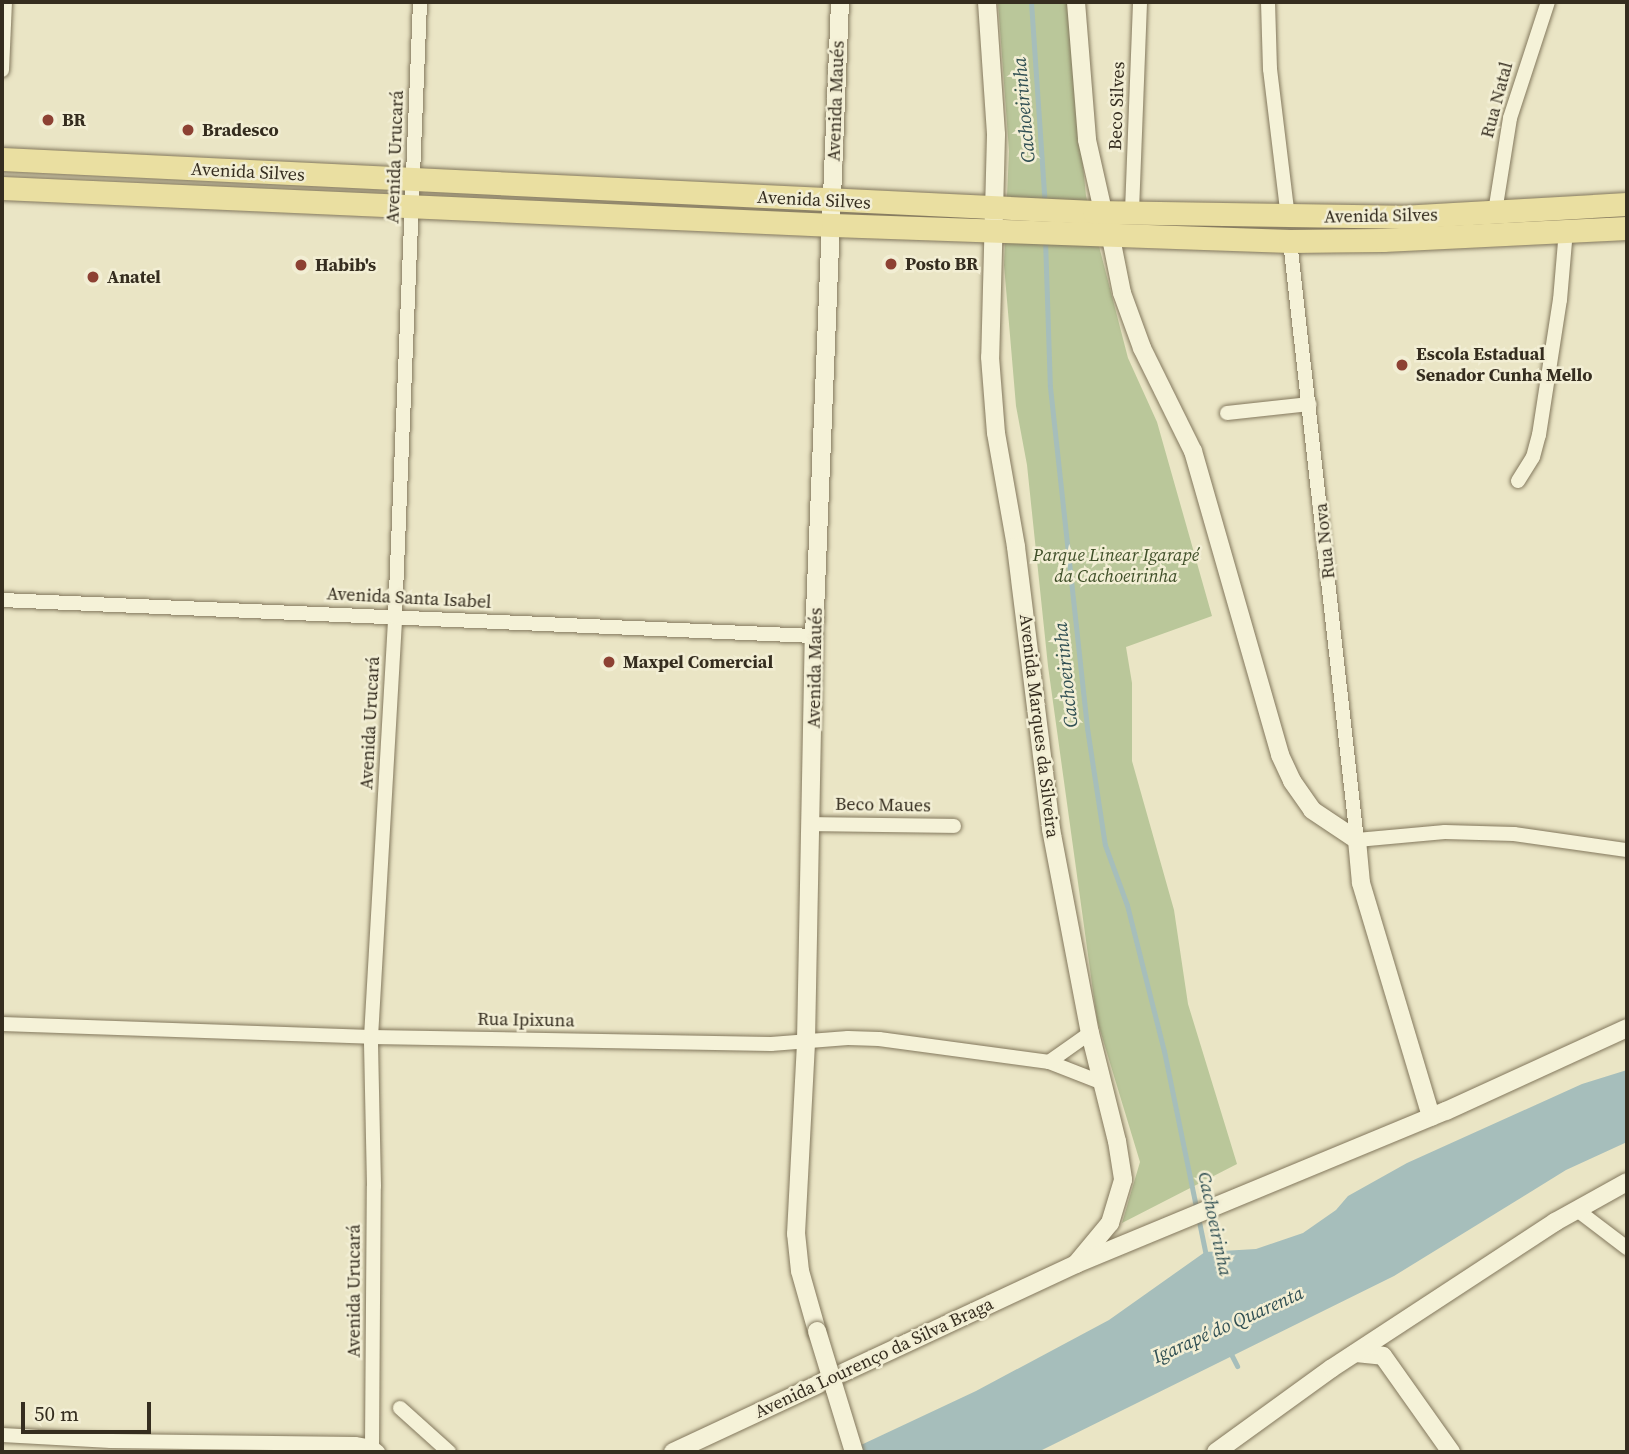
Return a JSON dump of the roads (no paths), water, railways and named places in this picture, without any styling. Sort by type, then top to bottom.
[{"type":"main road","name":"Avenida Silves","points":[[2,159],[833,201],[1000,220]]},
{"type":"main road","name":"Avenida Silves","points":[[2,188],[413,204],[833,225],[1000,220],[1100,223],[1290,241],[1383,240],[1627,228]]},
{"type":"main road","name":"Avenida Silves","points":[[1100,223],[1132,211],[1288,217],[1401,217],[1627,204]]},
{"type":"street","points":[[2,70],[5,2]]},
{"type":"street","name":"Avenida Urucará","points":[[375,1450],[371,1037],[395,617],[420,2]]},
{"type":"street","name":"Avenida Maués","points":[[840,2],[833,225],[814,636],[806,1041],[796,1234],[800,1271],[854,1452]]},
{"type":"street","name":"Avenida Marques da Silveira","points":[[987,2],[1000,220],[990,357],[996,433],[1016,547],[1051,829],[1100,1082],[1117,1141],[1123,1180],[1110,1223],[1076,1264]]},
{"type":"street","points":[[1076,2],[1088,150],[1100,223],[1142,348],[1193,452],[1280,755],[1292,781],[1312,810],[1357,840],[1445,832],[1514,834],[1627,850]]},
{"type":"street","name":"Beco Silves","points":[[1132,211],[1140,2]]},
{"type":"street","points":[[1268,2],[1270,69],[1288,217]]},
{"type":"street","name":"Rua Natal","points":[[1495,212],[1510,118],[1548,2]]},
{"type":"street","points":[[1518,481],[1533,457],[1539,435],[1559,300],[1566,230]]},
{"type":"street","name":"Rua Nova","points":[[1290,241],[1361,883],[1431,1117]]},
{"type":"street","points":[[1227,413],[1310,404]]},
{"type":"street","name":"Avenida Santa Isabel","points":[[2,600],[814,636]]},
{"type":"street","name":"Beco Maues","points":[[811,824],[954,826]]},
{"type":"street","name":"Rua Ipixuna","points":[[2,1024],[371,1037],[772,1044],[879,1039],[1049,1062],[1100,1082]]},
{"type":"street","name":"Avenida Lourenço da Silva Braga","points":[[673,1452],[1076,1264],[1431,1117],[1627,1028]]},
{"type":"street","points":[[1049,1062],[1090,1033]]},
{"type":"street","points":[[1216,1452],[1356,1353],[1577,1210],[1627,1182]]},
{"type":"street","points":[[1577,1210],[1627,1248]]},
{"type":"street","points":[[1356,1353],[1383,1356],[1451,1452]]},
{"type":"street","points":[[400,1408],[446,1451]]},
{"type":"street","points":[[2,1435],[375,1450]]},
{"type":"water","name":"Igarapé do Quarenta","points":[[1627,1070],[1627,1142],[1566,1170],[1394,1276],[1038,1452],[846,1452],[976,1391],[1109,1320],[1205,1252],[1256,1249],[1303,1233],[1336,1210],[1348,1196],[1407,1163],[1582,1084]]},
{"type":"waterway","name":"Cachoeirinha","points":[[1031,2],[1045,205]]},
{"type":"waterway","name":"Cachoeirinha","points":[[1045,239],[1050,387],[1087,728],[1105,845],[1127,905],[1164,1051],[1206,1256]]},
{"type":"waterway","points":[[1229,1350],[1237,1366]]},
{"type":"place","name":"BR","points":[[48,120]]},
{"type":"place","name":"Bradesco","points":[[188,130]]},
{"type":"place","name":"Posto BR","points":[[891,264]]},
{"type":"place","name":"Habib's","points":[[301,265]]},
{"type":"place","name":"Anatel","points":[[93,277]]},
{"type":"place","name":"Escola Estadual Senador Cunha Mello","points":[[1402,365]]},
{"type":"place","name":"Maxpel Comercial","points":[[609,662]]},
{"type":"park label","name":"Parque Linear Igarapé da Cachoeirinha","points":[[1116,566]]}]
